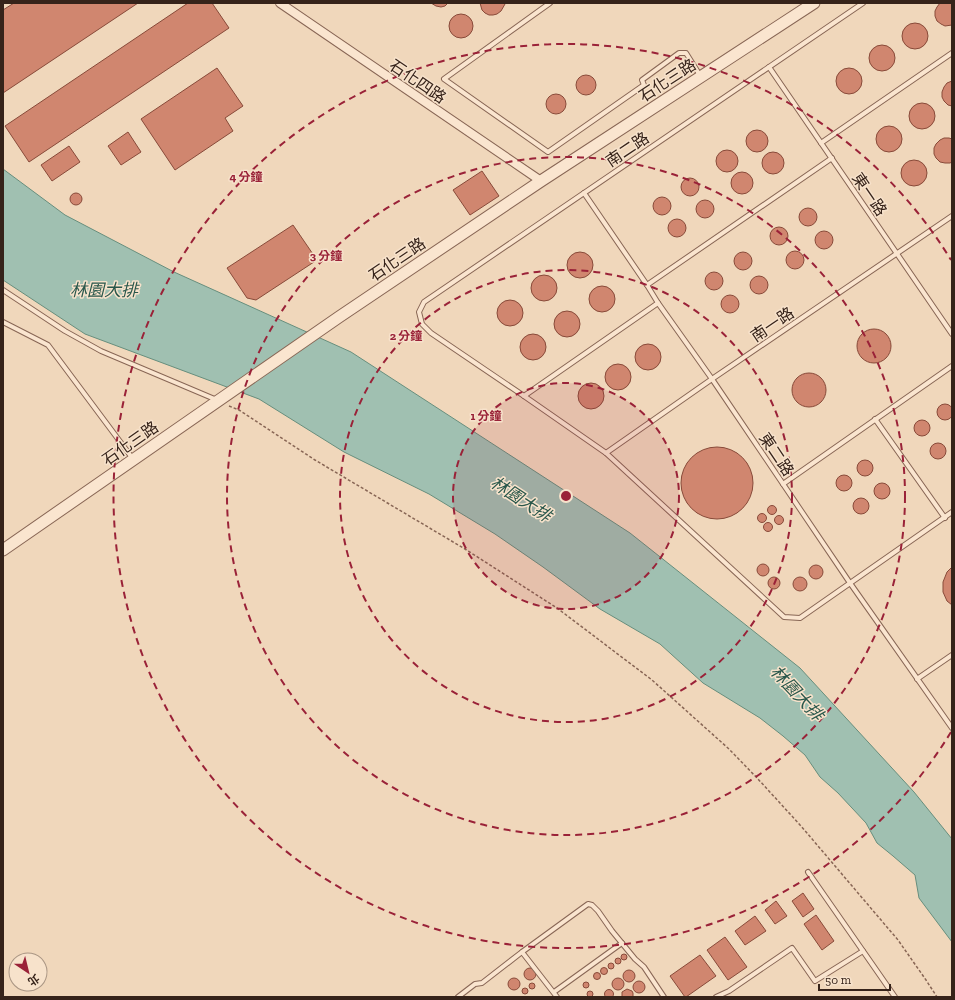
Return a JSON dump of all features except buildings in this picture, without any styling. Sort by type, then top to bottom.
[{"type":"street","name":"石化四路","points":[[280,3],[541,181]]},
{"type":"street","name":"石化三路","points":[[3,550],[215,403],[541,181],[814,3]]},
{"type":"lane","points":[[550,3],[444,79],[548,152],[644,85],[642,80],[678,53],[686,53],[701,76]]},
{"type":"lane","name":"南二路","points":[[524,396],[431,333],[422,324],[420,312],[424,302],[863,3]]},
{"type":"lane","points":[[821,143],[952,53]]},
{"type":"lane","name":"東一路","points":[[769,67],[952,334]]},
{"type":"lane","points":[[647,285],[832,158]]},
{"type":"lane","name":"東二路","points":[[584,193],[850,583],[952,728]]},
{"type":"lane","name":"南一路","points":[[606,454],[712,379],[952,216]]},
{"type":"lane","points":[[3,290],[65,331],[101,351],[215,403]]},
{"type":"lane","points":[[658,303],[524,396],[606,454],[784,617],[800,618],[952,512]]},
{"type":"lane","points":[[3,322],[48,345],[134,460]]},
{"type":"lane","points":[[783,484],[952,366]]},
{"type":"lane","points":[[875,419],[945,518]]},
{"type":"lane","points":[[918,679],[952,655]]},
{"type":"lane","points":[[808,872],[895,997]]},
{"type":"lane","points":[[458,997],[474,984],[482,983],[588,904],[592,905],[598,911],[635,959],[644,967],[664,997]]},
{"type":"lane","points":[[554,992],[622,943]]},
{"type":"lane","points":[[716,997],[729,991],[792,948],[815,981],[863,951]]},
{"type":"lane","points":[[522,952],[557,997]]},
{"type":"path","points":[[215,403],[239,410],[315,460],[465,549],[557,608],[652,680],[729,748],[774,796],[898,940],[937,997]]},
{"type":"water","name":"林園大排","points":[[3,169],[65,215],[174,272],[351,352],[630,533],[800,668],[914,792],[952,839],[952,942],[919,898],[915,875],[877,843],[866,823],[838,793],[820,777],[805,755],[760,718],[703,683],[660,644],[600,609],[495,534],[429,494],[344,452],[259,399],[85,334],[3,280]]}]
